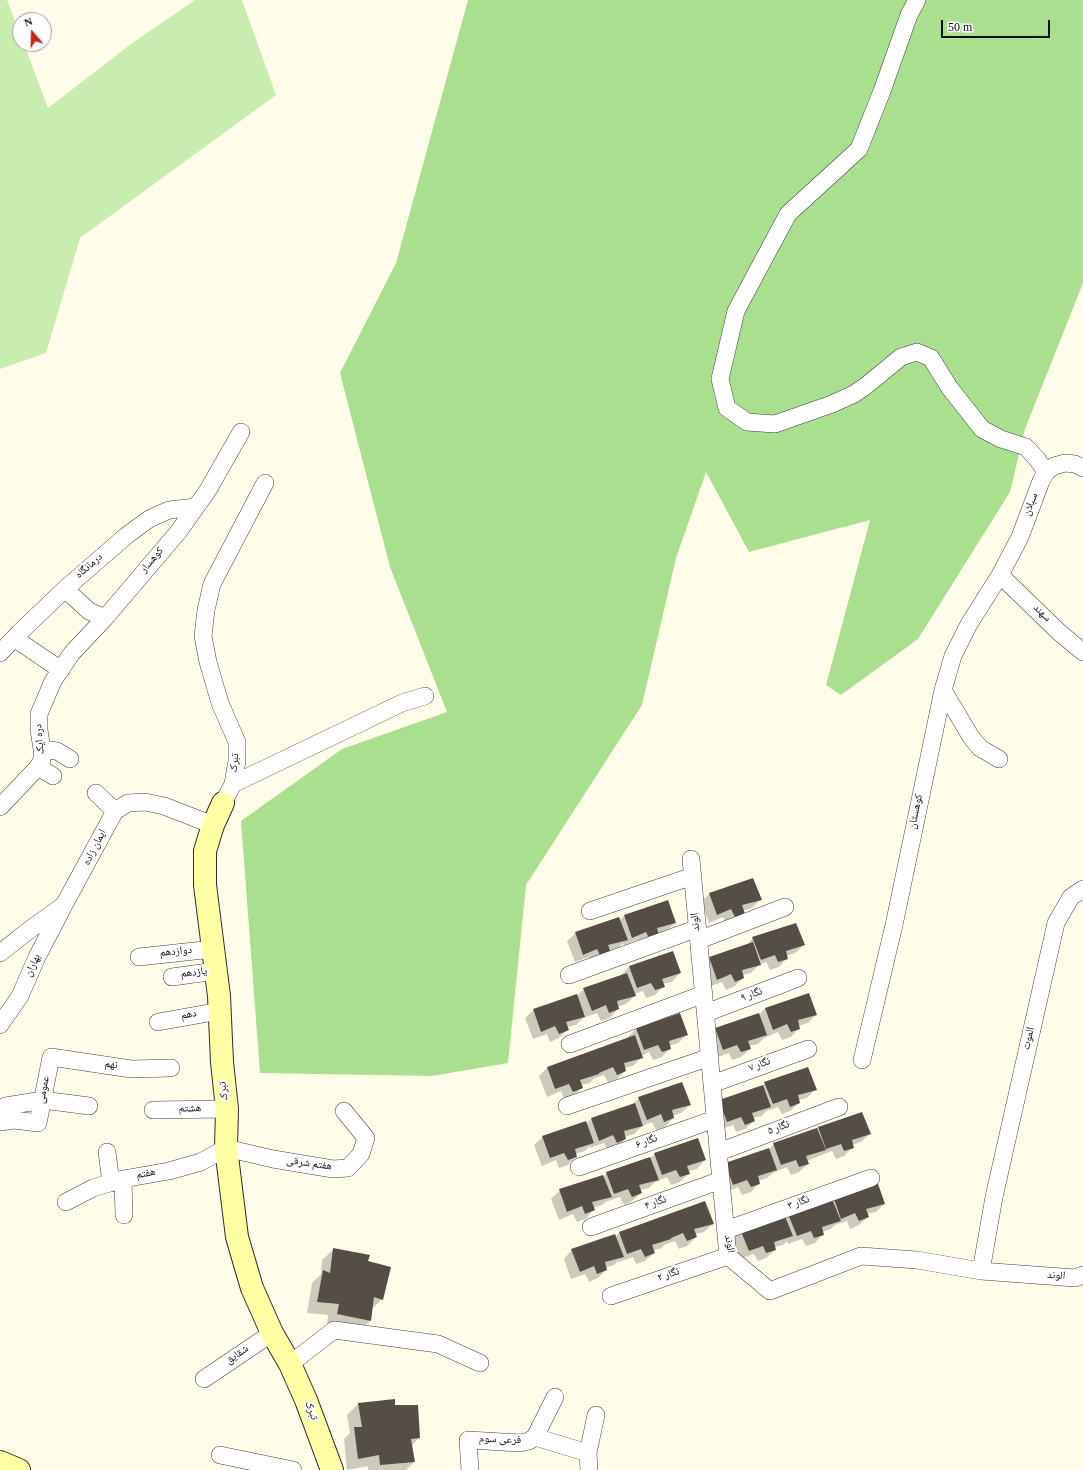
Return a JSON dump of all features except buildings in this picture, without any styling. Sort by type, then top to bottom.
[{"type":"street","points":[[917,0],[909,15],[882,91],[859,149],[788,214],[736,311],[720,379],[727,408],[746,422],[775,424],[832,404],[854,394],[901,357],[917,352],[931,358],[949,387],[982,429],[1001,439],[1026,447],[1046,472],[1054,466],[1064,463],[1075,464],[1083,468]]},
{"type":"street","name":"کوهسار","points":[[57,676],[72,654],[105,618],[179,531],[208,490],[241,432]]},
{"type":"street","name":"سبلان","points":[[1000,575],[1020,537],[1041,481],[1046,472]]},
{"type":"street","name":"تبرک","points":[[265,483],[212,584],[206,610],[203,636],[208,662],[220,704],[237,742],[237,762],[233,784],[213,825],[205,851],[205,885],[220,1011],[222,1062],[227,1109],[226,1148],[237,1237],[252,1288],[272,1332],[290,1364],[306,1400],[332,1470]]},
{"type":"street","name":"درمانگاه","points":[[0,653],[65,588],[126,536],[149,519],[169,510],[196,507]]},
{"type":"street","name":"سهند","points":[[1000,575],[1083,652]]},
{"type":"street","name":"کوهستان","points":[[862,1060],[894,925],[943,690],[953,656],[969,624],[1000,575]]},
{"type":"street","points":[[65,588],[89,611],[105,618]]},
{"type":"street","points":[[14,638],[57,676]]},
{"type":"street","name":"دره ایک","points":[[0,807],[38,767],[42,760],[39,714],[57,676]]},
{"type":"street","points":[[943,690],[971,737],[980,748],[999,759]]},
{"type":"street","points":[[233,784],[402,703],[425,696]]},
{"type":"street","points":[[42,749],[57,751],[70,759]]},
{"type":"street","points":[[38,767],[53,776]]},
{"type":"street","points":[[96,793],[115,812],[128,802],[145,802],[164,806],[213,825]]},
{"type":"street","name":"ایمان زاده","points":[[0,953],[64,905],[115,812]]},
{"type":"street","name":"الوند","points":[[691,859],[728,1256],[770,1291],[861,1256],[917,1260],[981,1271],[1076,1278],[1083,1275]]},
{"type":"street","points":[[590,911],[693,876]]},
{"type":"street","name":"الموت","points":[[981,1271],[994,1197],[1056,923],[1071,897],[1083,889]]},
{"type":"street","name":"بهاران","points":[[0,1025],[20,996],[37,958],[64,905]]},
{"type":"street","points":[[570,975],[785,907]]},
{"type":"street","name":"دوازدهم","points":[[139,957],[213,949]]},
{"type":"street","name":"یازدهم","points":[[172,976],[216,971]]},
{"type":"street","name":"نگار ۹","points":[[706,1013],[798,978]]},
{"type":"street","points":[[570,1044],[704,994]]},
{"type":"street","name":"دهم","points":[[158,1022],[220,1011]]},
{"type":"street","name":"نگار ۷","points":[[712,1084],[808,1049]]},
{"type":"street","name":"نهم","points":[[51,1057],[131,1069],[172,1068]]},
{"type":"street","name":"عمومی","points":[[2,1122],[14,1120],[38,1123],[51,1057]]},
{"type":"street","points":[[567,1106],[710,1057]]},
{"type":"street","points":[[2,1122],[6,1106],[43,1100],[89,1106]]},
{"type":"street","name":"نگار ۵","points":[[719,1152],[839,1107]]},
{"type":"street","name":"هشتم","points":[[153,1110],[227,1109]]},
{"type":"street","name":"هفتم شرقی","points":[[226,1148],[287,1162],[333,1169],[348,1168],[361,1154],[366,1138],[344,1111]]},
{"type":"street","name":"نگار ۶","points":[[579,1167],[715,1119]]},
{"type":"street","name":"هفتم","points":[[66,1202],[93,1188],[201,1162],[226,1148]]},
{"type":"street","points":[[108,1152],[117,1181],[124,1215]]},
{"type":"street","name":"نگار ۳","points":[[726,1230],[871,1178]]},
{"type":"street","name":"نگار ۴","points":[[591,1227],[721,1180]]},
{"type":"street","name":"نگار ۲","points":[[611,1296],[728,1256]]},
{"type":"street","points":[[290,1364],[334,1330],[438,1344],[480,1363]]},
{"type":"street","name":"شقایق","points":[[204,1379],[272,1332]]},
{"type":"street","name":"فرعی سوم","points":[[470,1470],[468,1440],[520,1444],[535,1437],[555,1397]]},
{"type":"street","points":[[589,1470],[588,1453],[596,1415]]},
{"type":"street","points":[[535,1437],[588,1453]]},
{"type":"street","points":[[220,1455],[294,1470]]},
{"type":"street","points":[[0,1462],[19,1470]]},
{"type":"green space","points":[[0,0],[7,0],[12,13],[12,52],[27,52],[48,108],[131,44],[195,0],[242,0],[276,95],[80,238],[46,353],[0,369]]},
{"type":"green space","points":[[468,0],[1083,0],[1083,283],[1025,429],[1010,492],[918,639],[841,695],[826,685],[870,520],[749,552],[706,472],[676,558],[642,705],[526,885],[508,1063],[432,1076],[260,1073],[241,821],[342,749],[447,712],[390,567],[340,373],[396,263]]}]
